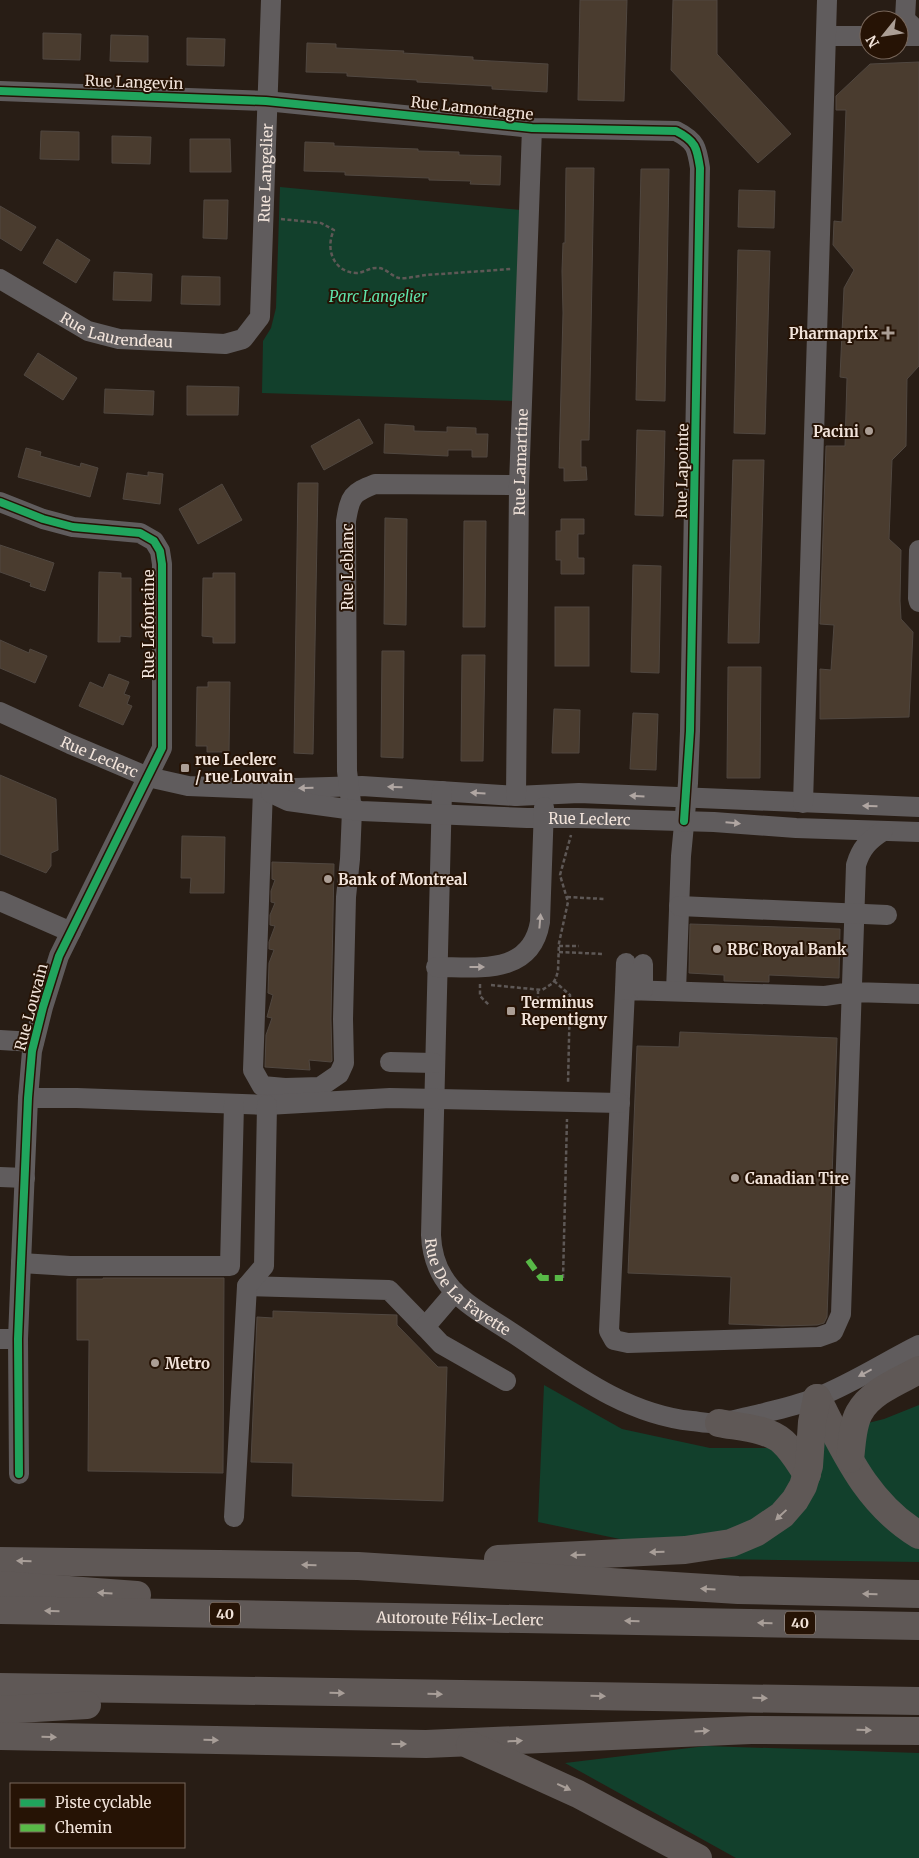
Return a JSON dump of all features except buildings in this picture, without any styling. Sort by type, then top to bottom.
[{"type":"highway","points":[[850,1459],[856,1420],[862,1408],[878,1394],[919,1370]]},
{"type":"highway","points":[[817,1398],[866,1487],[882,1506],[902,1524],[919,1535]]},
{"type":"highway","points":[[358,1566],[672,1551],[724,1544],[752,1535],[778,1518],[797,1496],[807,1474],[812,1422],[817,1398]]},
{"type":"highway","points":[[719,1423],[761,1432],[777,1438],[788,1447],[807,1474]]},
{"type":"highway","points":[[0,1561],[358,1566],[730,1590],[919,1594]]},
{"type":"highway","points":[[0,1585],[450,1618]]},
{"type":"highway","name":"Autoroute Félix-Leclerc","points":[[0,1610],[919,1626]]},
{"type":"highway","points":[[0,1687],[919,1701]]},
{"type":"highway","points":[[0,1710],[288,1692]]},
{"type":"highway","points":[[0,1736],[381,1744],[467,1743],[751,1730],[919,1731]]},
{"type":"highway","points":[[467,1743],[578,1794],[698,1858]]},
{"type":"street","name":"Rue Langelier","points":[[243,339],[260,317],[271,0]]},
{"type":"street","points":[[803,803],[827,0]]},
{"type":"street","points":[[906,0],[905,19],[919,34]]},
{"type":"street","points":[[826,36],[859,36]]},
{"type":"street","name":"Rue Langevin","points":[[0,92],[266,101]]},
{"type":"street","name":"Rue Lamontagne","points":[[266,101],[532,128],[676,132]]},
{"type":"street","name":"Rue Lamartine","points":[[516,796],[519,485],[532,128]]},
{"type":"street","name":"Rue Lapointe","points":[[676,132],[690,138],[698,150],[700,168],[690,731],[679,906],[676,991]]},
{"type":"street","name":"Rue Laurendeau","points":[[0,279],[88,331],[119,339],[225,344],[243,339]]},
{"type":"street","name":"Rue Leblanc","points":[[262,790],[253,1070],[262,1086],[285,1088],[320,1087],[339,1074],[344,1063],[343,1019],[346,914],[352,810],[347,771],[346,521],[348,503],[358,491],[375,484],[519,485]]},
{"type":"street","name":"Rue Lafontaine","points":[[0,502],[43,519],[73,527],[140,533],[154,541],[160,551],[162,564],[162,738],[160,754],[148,777]]},
{"type":"street","points":[[919,550],[919,602]]},
{"type":"street","name":"Rue Leclerc","points":[[0,712],[148,777],[188,786],[262,790],[348,786],[411,788],[516,796],[579,793],[919,807]]},
{"type":"street","name":"Rue Louvain","points":[[19,1474],[9,1339],[20,1262],[28,1098],[34,1042],[59,956],[148,777]]},
{"type":"street","name":"Rue Leclerc","points":[[262,790],[288,801],[352,810],[544,819],[578,818],[714,822],[838,830],[919,832]]},
{"type":"street","name":"Rue De La Fayette","points":[[442,791],[436,967],[432,1247],[440,1273],[455,1292],[572,1373],[616,1399],[644,1411],[671,1418],[719,1423],[795,1406],[817,1398],[919,1345]]},
{"type":"street","points":[[436,967],[494,967],[505,965],[526,953],[533,943],[538,934],[540,922],[545,795]]},
{"type":"street","points":[[838,830],[850,844],[856,865]]},
{"type":"street","points":[[634,964],[634,990],[620,1103],[609,1330],[614,1340],[628,1343],[818,1337],[833,1332],[842,1314],[856,865],[860,852],[869,840],[883,831]]},
{"type":"street","points":[[0,901],[71,932]]},
{"type":"street","points":[[679,906],[887,915]]},
{"type":"street","points":[[634,990],[825,996],[852,992],[919,994]]},
{"type":"street","points":[[0,1040],[34,1042]]},
{"type":"street","points":[[390,1062],[434,1063]]},
{"type":"street","points":[[28,1098],[267,1105],[390,1098],[620,1103]]},
{"type":"street","points":[[20,1262],[70,1266],[230,1266],[234,1104]]},
{"type":"street","points":[[234,1517],[247,1286],[264,1266],[267,1105]]},
{"type":"street","points":[[0,1178],[25,1178]]},
{"type":"street","points":[[247,1286],[389,1290],[442,1344],[506,1381]]},
{"type":"street","points":[[424,1327],[455,1292]]},
{"type":"path","points":[[263,217],[321,223],[334,230],[329,245],[330,253],[334,261],[348,272],[356,273],[373,268],[381,268],[399,278],[527,268]]},
{"type":"path","points":[[567,897],[604,899]]},
{"type":"path","points":[[559,946],[579,946]]},
{"type":"path","points":[[559,952],[604,954]]},
{"type":"path","points":[[554,981],[570,995],[568,1093]]},
{"type":"path","points":[[480,984],[480,996],[489,1005]]},
{"type":"path","points":[[538,990],[538,1007]]},
{"type":"path","points":[[563,1278],[568,1110]]},
{"type":"green space","name":"Parc Langelier","points":[[280,187],[521,210],[516,401],[262,393],[263,341],[271,328],[276,308]]},
{"type":"green space","points":[[544,1385],[622,1429],[710,1448],[769,1448],[884,1419],[919,1405],[919,1562],[716,1559],[538,1522]]},
{"type":"green space","points":[[706,1746],[919,1753],[919,1858],[736,1858],[565,1763]]},
{"type":"marked path","points":[[528,1260],[541,1278],[563,1278]]},
{"type":"cycle path","points":[[0,91],[266,101],[532,128],[676,131],[692,142],[698,155],[700,168],[690,731],[684,821]]},
{"type":"cycle path","points":[[0,502],[43,519],[73,527],[140,533],[154,541],[160,551],[162,564],[162,748],[59,956],[32,1051],[28,1098],[18,1339],[19,1474]]},
{"type":"place","name":"Pharmaprix","points":[[888,333]]},
{"type":"place","name":"Pacini","points":[[869,431]]},
{"type":"place","name":"rue Leclerc / rue Louvain","points":[[185,768]]},
{"type":"place","name":"Bank of Montreal","points":[[328,879]]},
{"type":"place","name":"RBC Royal Bank","points":[[717,949]]},
{"type":"place","name":"Terminus Repentigny","points":[[511,1011]]},
{"type":"place","name":"Canadian Tire","points":[[735,1178]]},
{"type":"place","name":"Metro","points":[[155,1363]]}]
